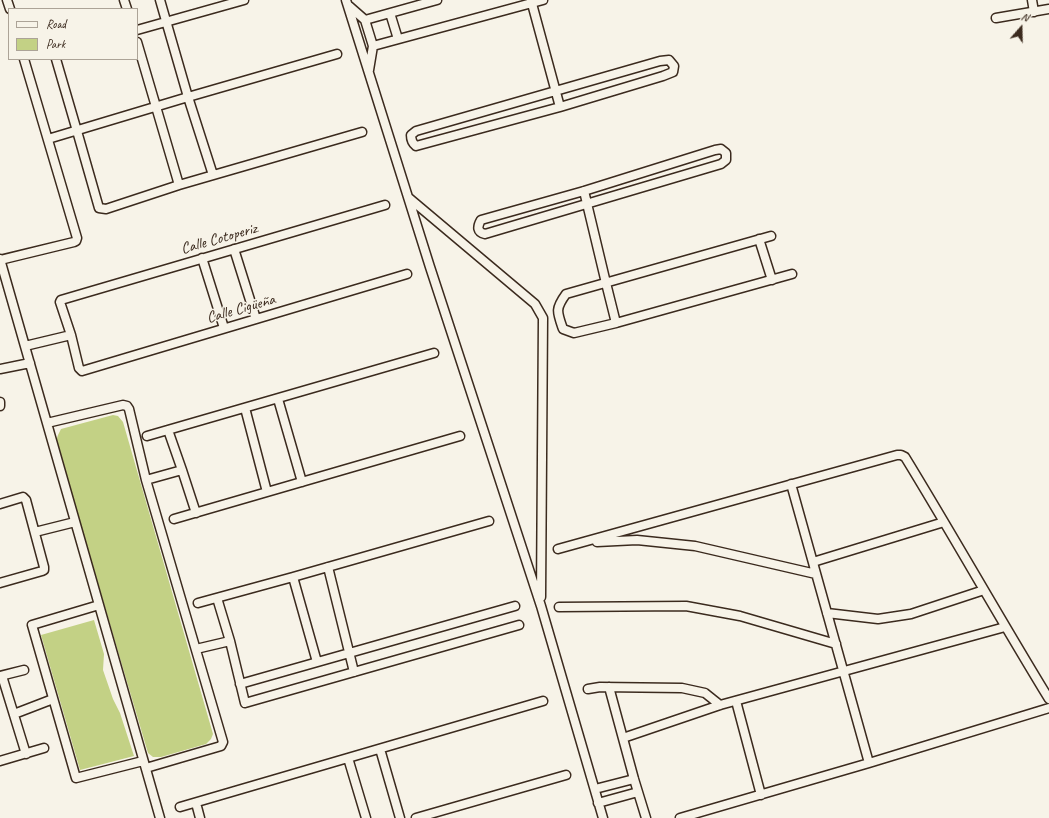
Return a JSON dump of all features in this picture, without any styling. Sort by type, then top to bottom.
[{"type":"street","points":[[160,0],[188,97],[213,175]]},
{"type":"street","points":[[138,30],[244,0]]},
{"type":"street","points":[[365,20],[437,0]]},
{"type":"street","points":[[373,46],[531,2],[543,0]]},
{"type":"street","points":[[1032,0],[1034,12]]},
{"type":"street","points":[[347,2],[365,20],[373,46],[369,72]]},
{"type":"street","points":[[347,2],[408,198],[541,606],[603,818]]},
{"type":"street","points":[[531,2],[560,107]]},
{"type":"street","points":[[996,18],[1049,9]]},
{"type":"street","points":[[390,13],[398,39]]},
{"type":"street","points":[[138,45],[179,185]]},
{"type":"street","points":[[48,140],[188,97],[337,54]]},
{"type":"street","points":[[24,60],[77,238],[76,241],[0,260],[160,818]]},
{"type":"street","points":[[56,60],[99,208],[102,209],[362,132]]},
{"type":"street","points":[[669,60],[674,66],[673,72],[560,107],[416,146],[411,140],[411,135],[416,131],[556,90],[660,61],[669,60]]},
{"type":"street","points":[[722,149],[726,153],[726,160],[721,164],[587,204],[485,234],[480,233],[478,230],[478,225],[481,220],[584,191],[715,150],[722,149]]},
{"type":"street","points":[[584,191],[616,323]]},
{"type":"street","points":[[408,198],[535,304],[543,318],[541,606]]},
{"type":"street","name":"Calle Cotoperiz","points":[[71,335],[60,302],[61,300],[385,205]]},
{"type":"street","points":[[770,236],[566,294],[559,304],[558,315],[563,329],[574,333],[616,323],[792,274]]},
{"type":"street","points":[[759,239],[772,280]]},
{"type":"street","points":[[234,249],[256,319]]},
{"type":"street","points":[[202,258],[224,328]]},
{"type":"street","name":"Calle Cigüeña","points":[[71,335],[79,368],[82,370],[407,274]]},
{"type":"street","points":[[543,318],[558,315]]},
{"type":"street","points":[[25,346],[71,335]]},
{"type":"street","points":[[147,436],[434,353]]},
{"type":"street","points":[[0,369],[30,363]]},
{"type":"street","points":[[278,398],[302,482]]},
{"type":"street","points":[[47,423],[123,405],[128,406],[146,480],[223,742],[221,746],[145,765],[76,778],[32,625],[99,605]]},
{"type":"street","points":[[245,408],[267,492]]},
{"type":"street","points":[[168,430],[196,513]]},
{"type":"street","points":[[174,519],[460,436]]},
{"type":"street","points":[[558,550],[791,484],[901,455],[905,457],[1049,700]]},
{"type":"street","points":[[146,480],[182,470]]},
{"type":"street","points":[[791,484],[869,763]]},
{"type":"street","points":[[0,504],[23,497],[25,498],[44,568],[44,570],[0,583]]},
{"type":"street","points":[[198,603],[489,520]]},
{"type":"street","points":[[35,532],[75,522]]},
{"type":"street","points":[[813,562],[944,522]]},
{"type":"street","points":[[582,543],[637,540],[695,546],[816,574]]},
{"type":"street","points":[[328,567],[354,672]]},
{"type":"street","points":[[293,577],[317,662]]},
{"type":"street","points":[[827,613],[878,619],[911,614],[984,590]]},
{"type":"street","points":[[217,598],[230,641],[245,703],[519,625]]},
{"type":"street","points":[[240,684],[515,606]]},
{"type":"street","points":[[559,607],[686,606],[740,616],[836,644]]},
{"type":"street","points":[[623,738],[720,705],[1005,627]]},
{"type":"street","points":[[196,649],[230,641]]},
{"type":"street","points":[[24,670],[1,676],[26,754]]},
{"type":"street","points":[[588,689],[600,687],[682,688],[705,693],[720,705]]},
{"type":"street","points":[[609,687],[646,818]]},
{"type":"street","points":[[14,714],[54,699]]},
{"type":"street","points":[[180,807],[543,701]]},
{"type":"street","points":[[736,701],[761,795]]},
{"type":"street","points":[[680,818],[869,763],[1049,708]]},
{"type":"street","points":[[0,761],[44,748]]},
{"type":"street","points":[[380,749],[400,818]]},
{"type":"street","points":[[348,758],[366,818]]},
{"type":"street","points":[[416,818],[566,775]]},
{"type":"street","points":[[595,789],[634,778]]},
{"type":"street","points":[[598,803],[638,792]]},
{"type":"street","points":[[196,803],[200,818]]},
{"type":"green space","points":[[113,415],[118,416],[123,422],[213,734],[211,739],[206,744],[161,757],[153,757],[148,753],[56,441],[61,429]]},
{"type":"green space","points":[[94,620],[104,654],[103,670],[113,699],[120,713],[134,756],[80,770],[41,635]]}]
